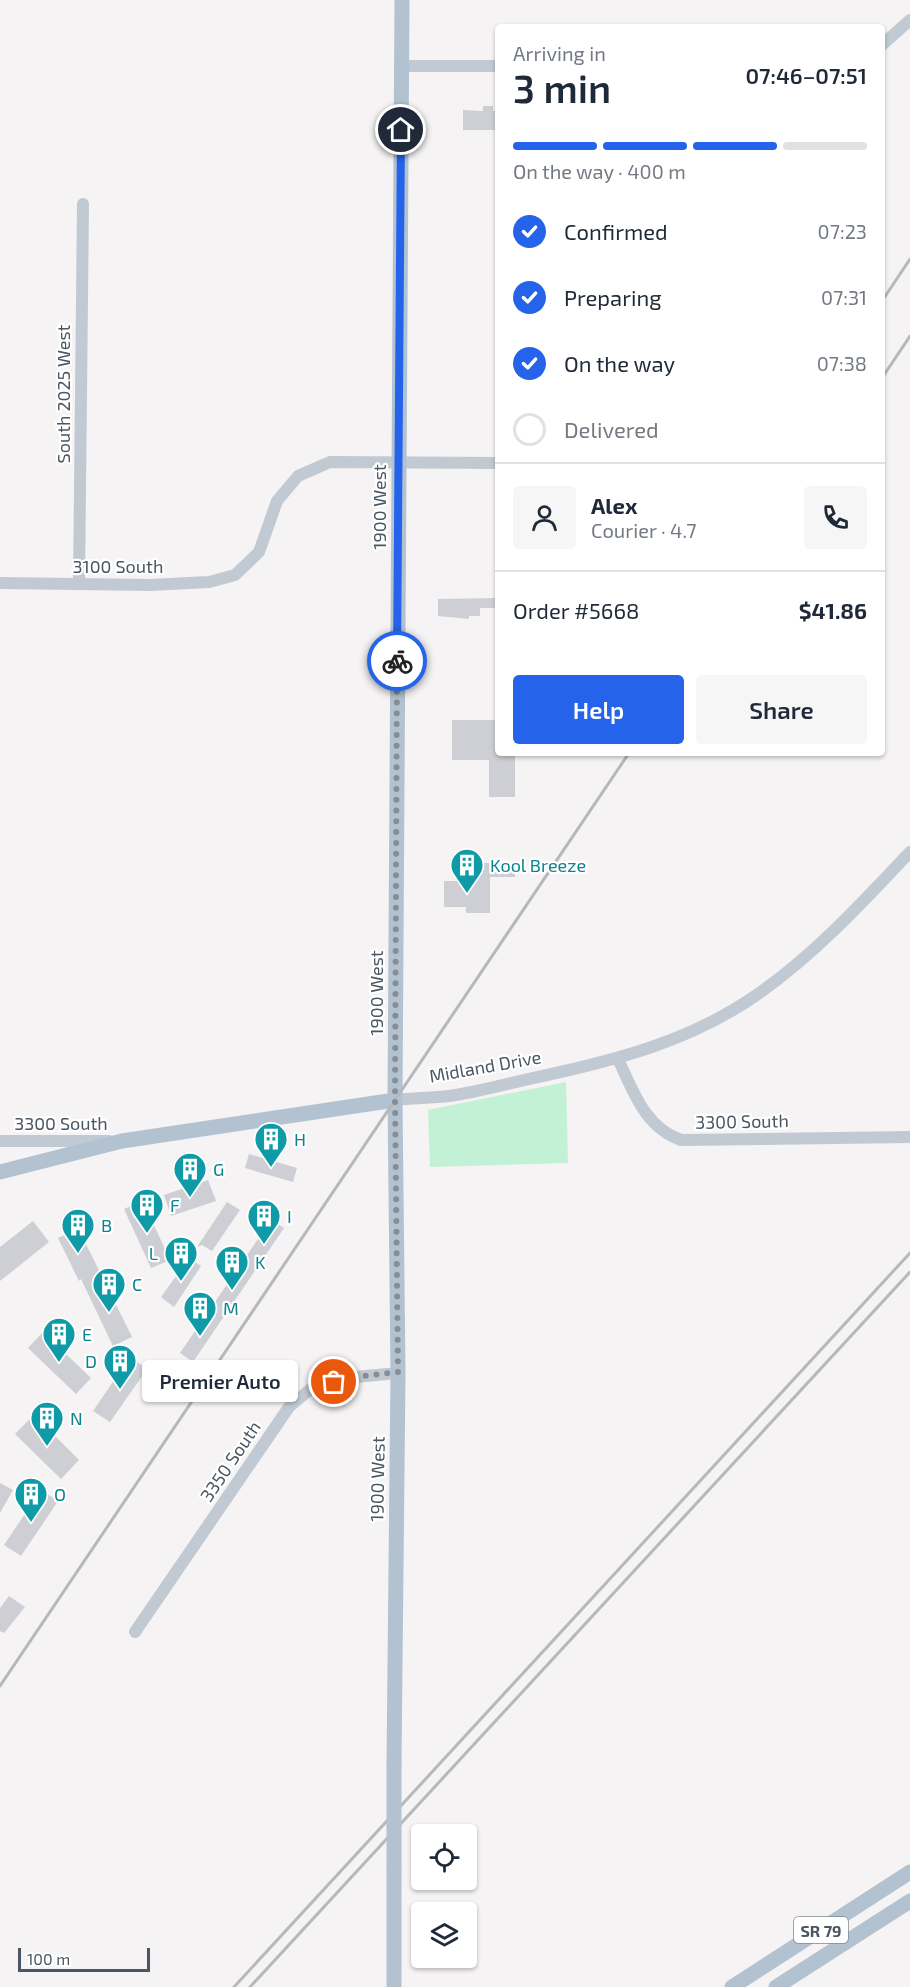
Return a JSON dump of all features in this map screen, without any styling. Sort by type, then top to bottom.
[{"type":"main road","name":"1900 West","points":[[394,1987],[398,1372],[395,1100],[402,0]]},
{"type":"main road","name":"Midland Drive","points":[[0,1172],[122,1141],[395,1100]]},
{"type":"main road","name":"SR 79","points":[[732,1987],[910,1872]]},
{"type":"main road","name":"SR 79","points":[[776,1987],[910,1901]]},
{"type":"street","points":[[885,42],[910,20]]},
{"type":"street","points":[[401,66],[495,66]]},
{"type":"street","name":"South 2025 West","points":[[80,584],[83,204]]},
{"type":"street","name":"3100 South","points":[[0,583],[200,584],[235,575],[260,552],[278,501],[298,476],[330,462],[399,462]]},
{"type":"street","points":[[399,462],[495,463]]},
{"type":"street","name":"Midland Drive","points":[[395,1100],[451,1095],[618,1059],[667,1043],[704,1027],[757,995],[844,922],[910,852]]},
{"type":"street","name":"3300 South","points":[[618,1059],[637,1100],[652,1121],[666,1134],[681,1140],[910,1137]]},
{"type":"street","name":"3300 South","points":[[0,1140],[122,1141]]},
{"type":"street","name":"3350 South","points":[[135,1632],[289,1407],[313,1387],[355,1377],[398,1372]]},
{"type":"green space","points":[[566,1082],[568,1163],[430,1167],[428,1110]]},
{"type":"building","points":[[483,106],[493,106],[495,130],[463,130],[463,110],[483,111]]},
{"type":"building","points":[[495,598],[495,608],[480,608],[480,616],[469,616],[469,619],[438,616],[438,599]]},
{"type":"building","points":[[452,720],[495,720],[495,756],[515,756],[515,797],[489,797],[489,760],[452,760]]},
{"type":"building","name":"Kool Breeze","points":[[465,863],[515,863],[515,877],[490,877],[490,913],[466,913],[466,907],[444,907],[444,881],[465,881]]},
{"type":"building","name":"H","points":[[249,1154],[297,1168],[293,1182],[245,1168]]},
{"type":"building","name":"G","points":[[208,1180],[216,1201],[171,1216],[164,1195]]},
{"type":"building","name":"F","points":[[143,1201],[170,1260],[151,1268],[124,1209]]},
{"type":"building","points":[[227,1202],[240,1210],[212,1251],[202,1245],[197,1247]]},
{"type":"building","points":[[271,1220],[284,1228],[193,1362],[180,1353]]},
{"type":"building","points":[[33,1221],[49,1242],[0,1281],[0,1247]]},
{"type":"building","points":[[78,1228],[132,1337],[113,1346],[81,1279],[79,1281],[58,1238]]},
{"type":"building","name":"L","points":[[189,1258],[201,1266],[174,1307],[161,1297]]},
{"type":"building","name":"E","points":[[43,1332],[91,1378],[76,1394],[28,1348]]},
{"type":"building","name":"D","points":[[130,1357],[147,1369],[110,1422],[93,1411]]},
{"type":"building","name":"N","points":[[34,1415],[79,1460],[61,1479],[15,1434]]},
{"type":"building","points":[[0,1483],[13,1490],[0,1513]]},
{"type":"building","name":"O","points":[[41,1490],[58,1501],[21,1556],[4,1545]]},
{"type":"building","points":[[9,1596],[25,1607],[4,1633],[0,1631],[0,1608]]},
{"type":"railway","points":[[885,296],[910,259]]},
{"type":"railway","points":[[885,374],[910,336]]},
{"type":"railway","points":[[0,1686],[627,756]]},
{"type":"railway","points":[[234,1987],[910,1253]]},
{"type":"railway","points":[[250,1987],[910,1272]]},
{"type":"way so far","points":[[334,1382],[398,1372],[395,1100],[397,661]]},
{"type":"place","name":"Kool Breeze","points":[[467,894]]},
{"type":"place","name":"H","points":[[271,1168]]},
{"type":"place","name":"G","points":[[190,1198]]},
{"type":"place","name":"F","points":[[147,1234]]},
{"type":"place","name":"I","points":[[264,1245]]},
{"type":"place","name":"B","points":[[78,1254]]},
{"type":"place","name":"L","points":[[181,1282]]},
{"type":"place","name":"K","points":[[232,1291]]},
{"type":"place","name":"C","points":[[109,1313]]},
{"type":"place","name":"M","points":[[200,1337]]},
{"type":"place","name":"E","points":[[59,1363]]},
{"type":"place","name":"Premier Auto","points":[[334,1382]]},
{"type":"place","name":"D","points":[[120,1390]]},
{"type":"place","name":"N","points":[[47,1447]]},
{"type":"place","name":"O","points":[[31,1523]]},
{"type":"route","points":[[397,661],[401,130]]}]
